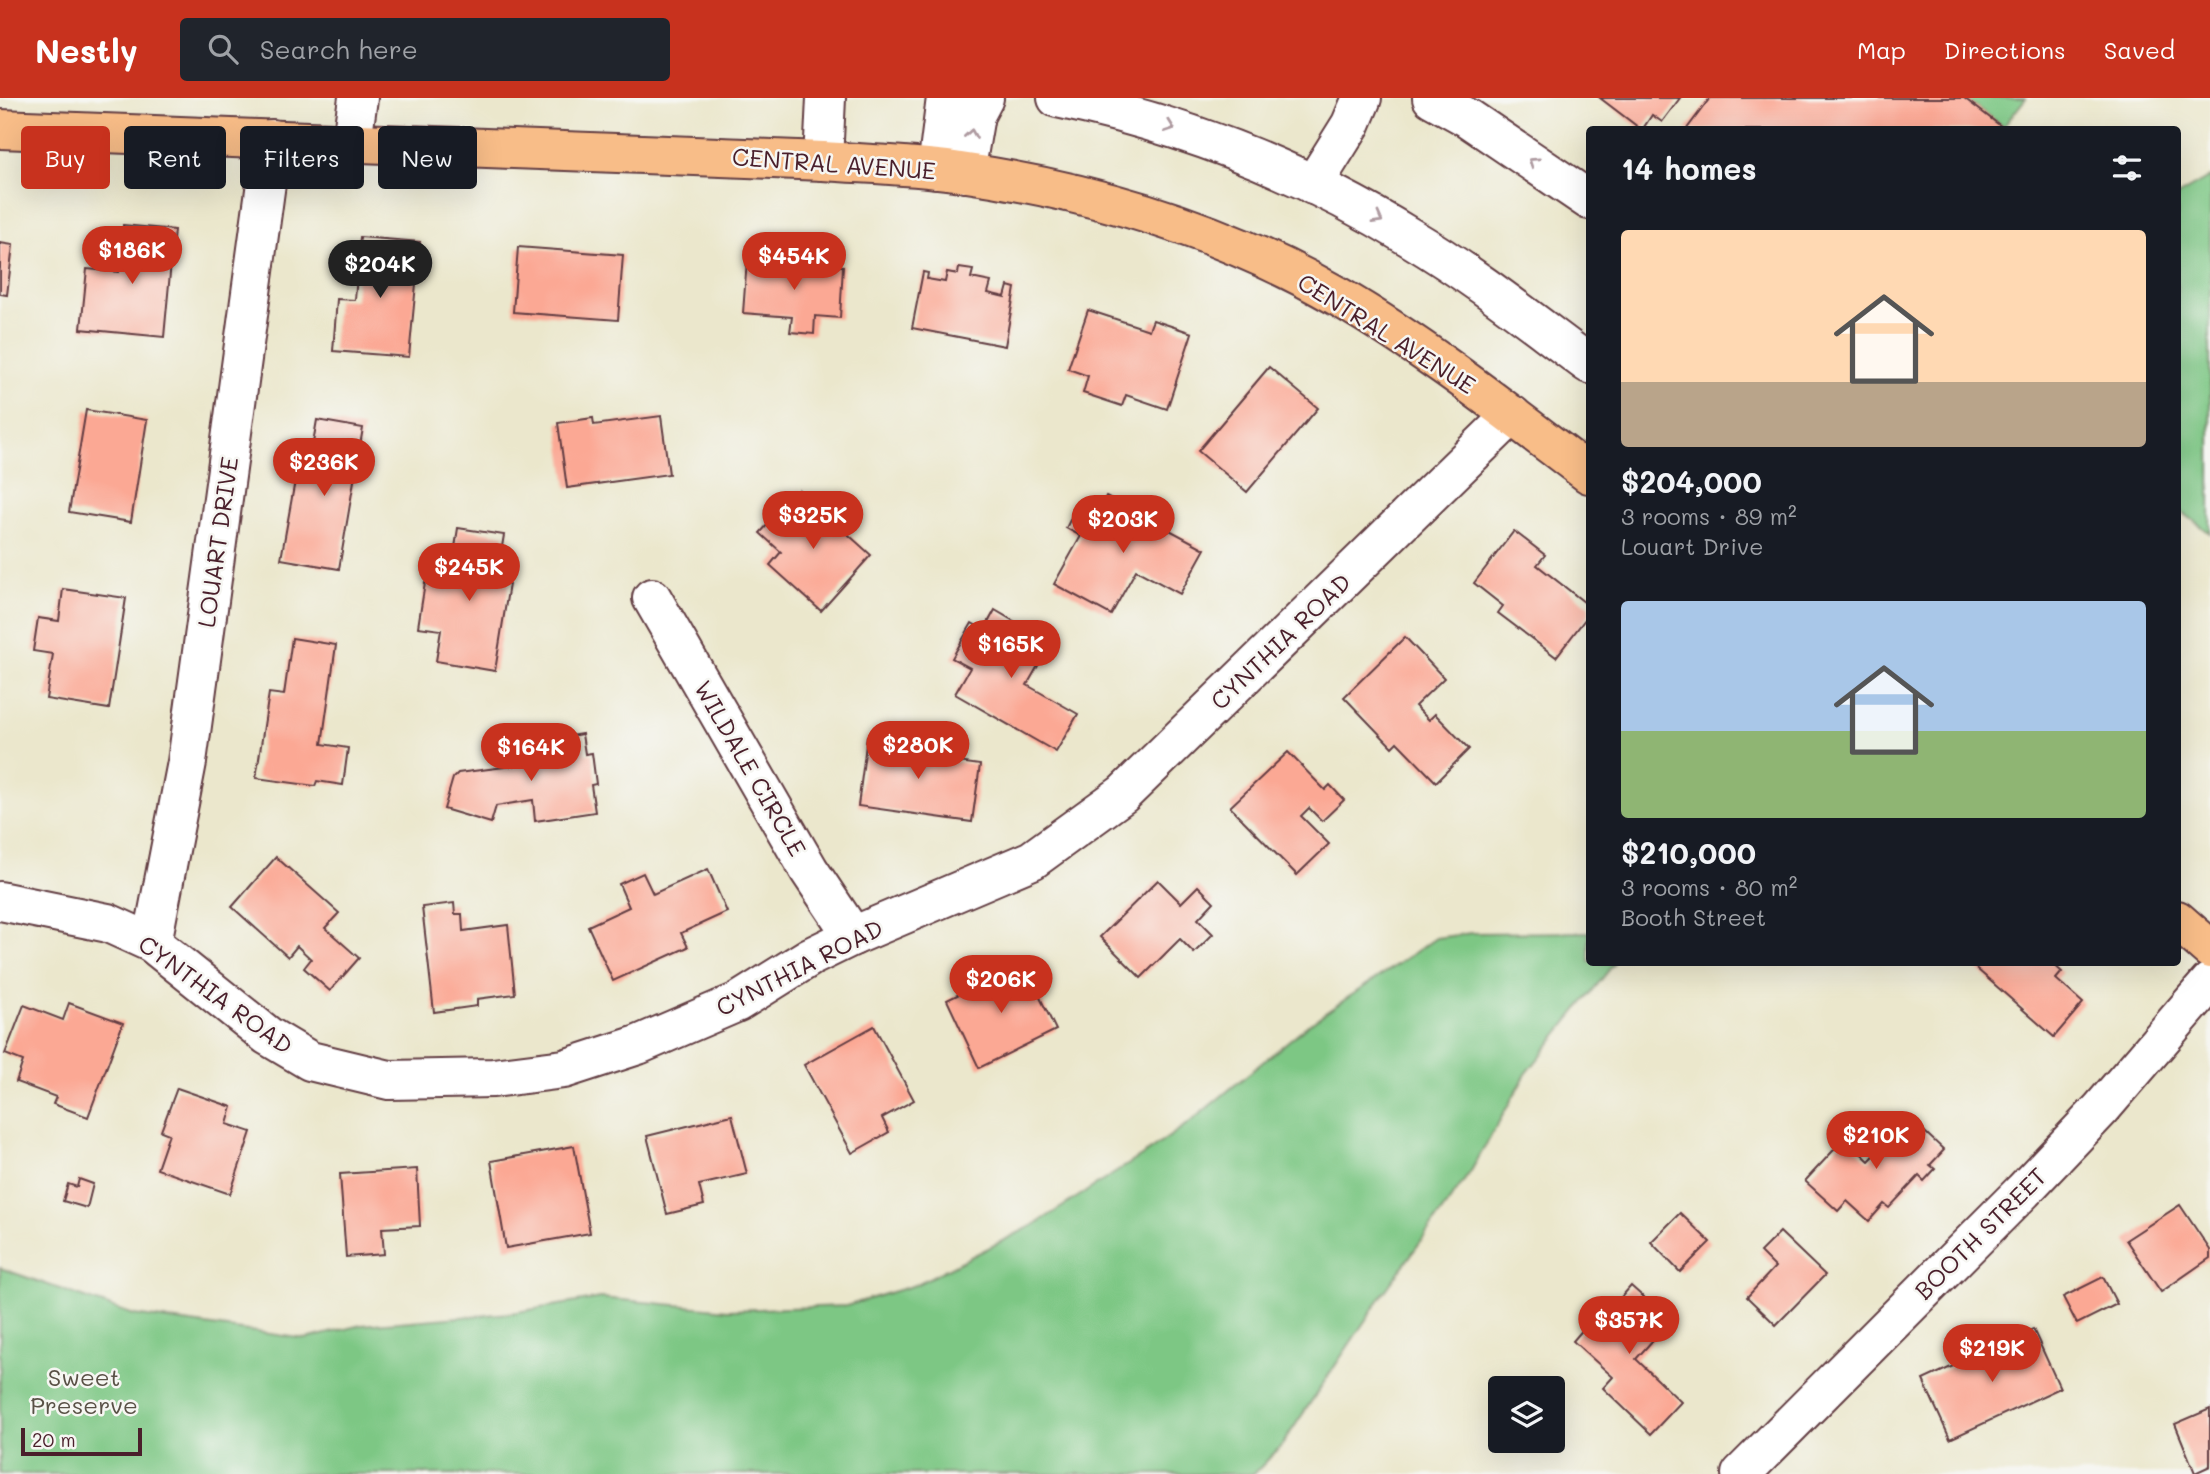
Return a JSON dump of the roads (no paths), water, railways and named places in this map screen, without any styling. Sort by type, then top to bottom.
[{"type":"main road","name":"CENTRAL AVENUE","points":[[0,128],[240,138]]},
{"type":"main road","name":"CENTRAL AVENUE","points":[[364,142],[823,162],[951,171],[1022,182],[1105,202],[1195,230],[1257,256],[1369,315],[1512,415],[1586,472]]},
{"type":"main road","points":[[2181,924],[2210,949]]},
{"type":"street","points":[[354,126],[358,98]]},
{"type":"street","points":[[823,162],[827,98]]},
{"type":"street","points":[[946,98],[951,171]]},
{"type":"street","points":[[951,171],[984,98]]},
{"type":"street","points":[[1057,98],[1156,122],[1236,151],[1313,185],[1413,238],[1586,362]]},
{"type":"street","points":[[1313,185],[1351,124],[1362,98]]},
{"type":"street","points":[[1432,98],[1468,118],[1586,198]]},
{"type":"street","name":"LOUART DRIVE","points":[[152,943],[187,762],[265,189]]},
{"type":"street","name":"CYNTHIA ROAD","points":[[0,901],[108,923],[152,943],[268,1036],[310,1061],[389,1080],[493,1078],[576,1065],[638,1045],[738,1002],[810,957],[853,936],[1032,860],[1123,794],[1512,415]]},
{"type":"street","name":"WILDALE CIRCLE","points":[[652,598],[809,870],[853,936]]},
{"type":"street","name":"BOOTH STREET","points":[[1741,1474],[2024,1191],[2101,1109],[2210,982]]},
{"type":"park label","name":"Sweet Preserve","points":[[84,1390]]}]
